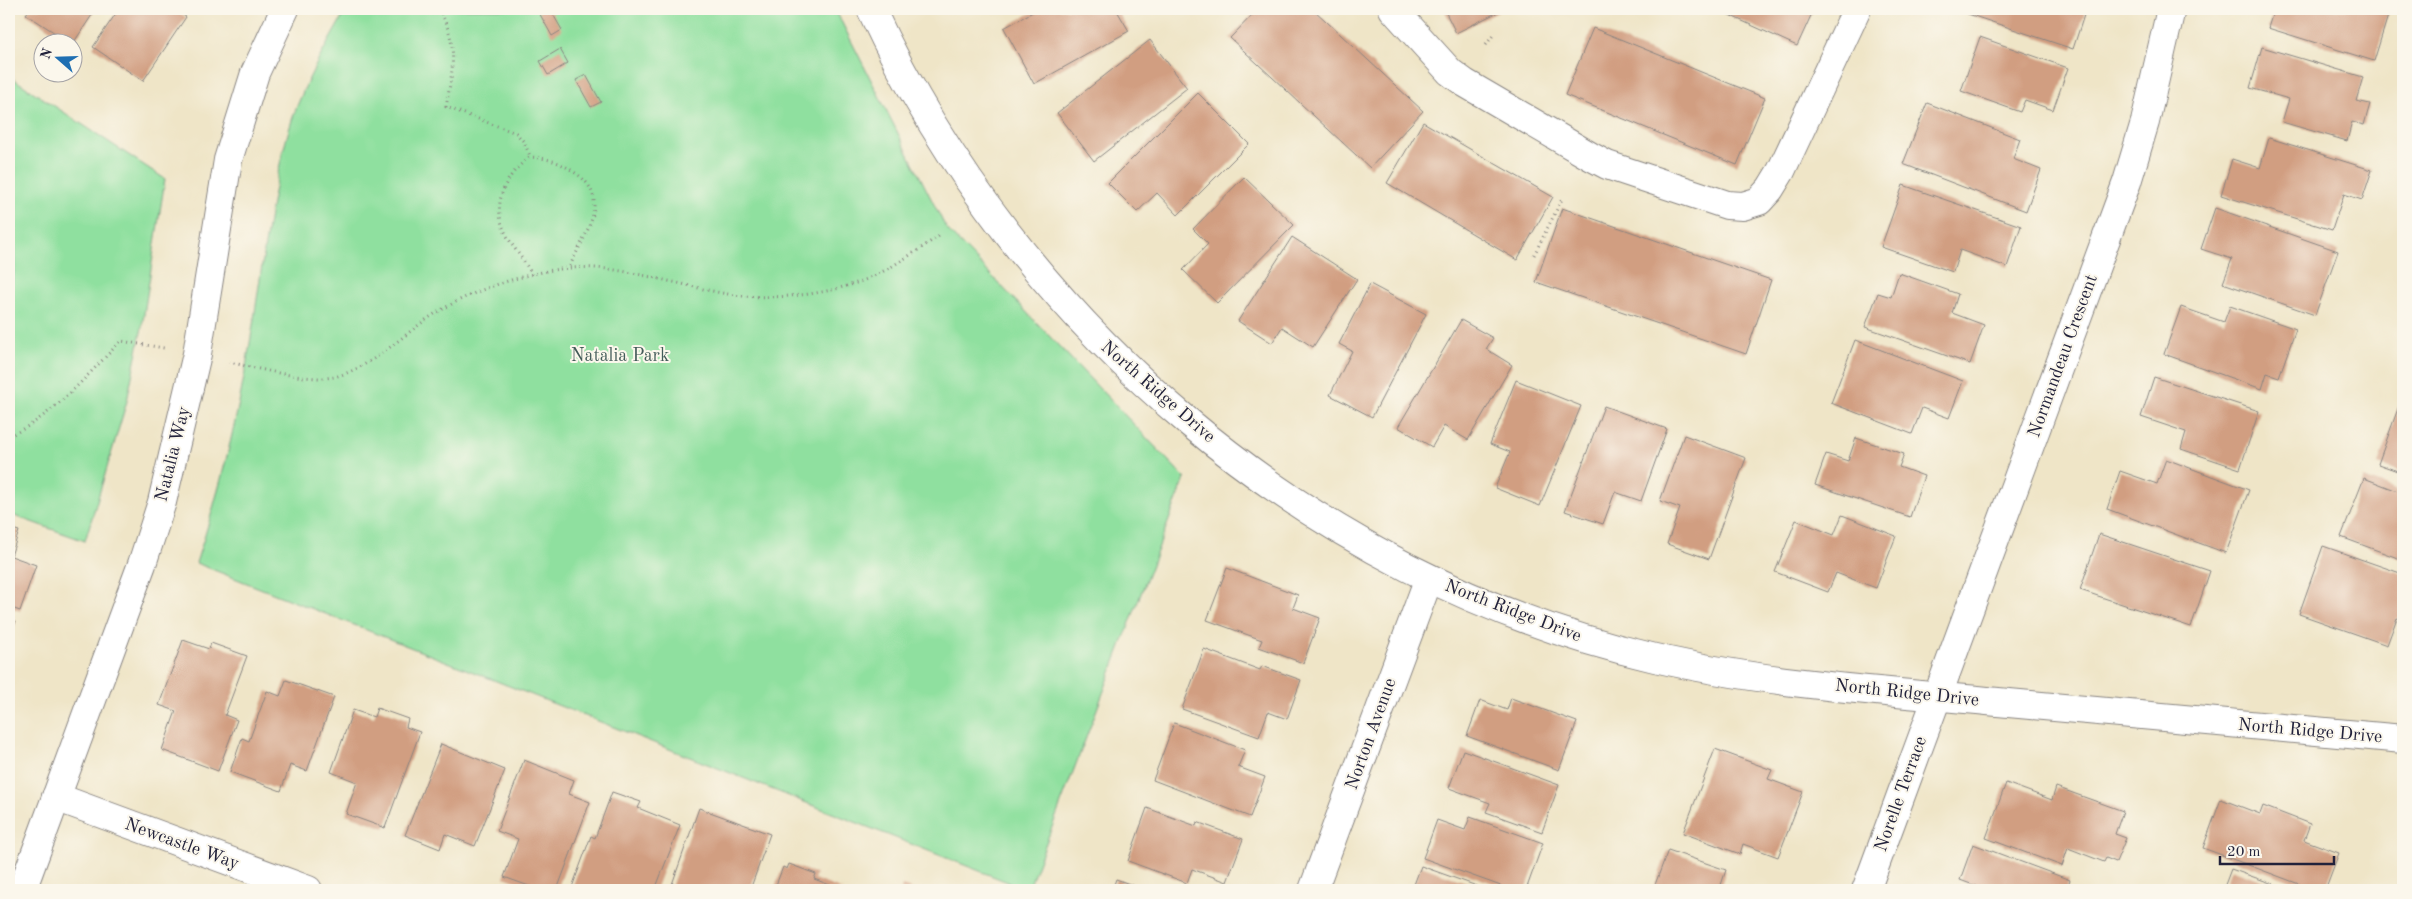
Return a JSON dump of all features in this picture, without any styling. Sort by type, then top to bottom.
[{"type":"street","name":"Natalia Way","points":[[22,890],[142,564],[162,502],[197,354],[228,160],[255,73],[285,9]]},
{"type":"street","name":"North Ridge Drive","points":[[871,9],[922,109],[980,197],[1020,252],[1098,338],[1169,406],[1251,471],[1316,515],[1429,578],[1556,630],[1652,657],[1745,676],[1937,697],[2403,739]]},
{"type":"street","points":[[1393,9],[1450,72],[1590,156],[1607,165],[1727,205],[1743,206],[1760,201],[1781,171],[1857,9]]},
{"type":"street","name":"Normandeau Crescent","points":[[1937,697],[2127,182],[2145,122],[2171,9]]},
{"type":"street","name":"Norton Avenue","points":[[1313,890],[1429,578]]},
{"type":"street","name":"Norelle Terrace","points":[[1866,890],[1937,697]]},
{"type":"street","name":"Newcastle Way","points":[[56,797],[308,890]]},
{"type":"path","points":[[440,9],[450,31],[454,65],[446,107],[516,133],[524,142],[530,157]]},
{"type":"path","points":[[1486,45],[1494,34]]},
{"type":"path","points":[[532,275],[522,256],[507,237],[499,219],[500,197],[506,180],[517,167],[530,157],[558,161],[580,175],[594,194],[593,216],[587,234],[569,268]]},
{"type":"path","points":[[1534,255],[1562,198]]},
{"type":"path","points":[[221,360],[316,378],[333,377],[368,363],[428,318],[499,282],[569,268],[592,266],[620,269],[733,294],[775,297],[808,294],[845,286],[874,276],[938,236]]},
{"type":"path","points":[[9,436],[27,428],[50,410],[121,341],[173,350]]},
{"type":"green space","name":"Natalia Park","points":[[347,9],[835,9],[946,228],[1185,478],[1028,890],[196,563],[228,454],[240,398],[267,231],[284,147],[303,91]]},
{"type":"green space","points":[[9,76],[165,179],[142,327],[127,401],[85,541],[9,514]]},
{"type":"water","points":[[9,180],[16,208],[14,271],[9,291]]},
{"type":"building","points":[[30,9],[96,9],[81,32],[54,32],[26,14]]},
{"type":"building","points":[[119,9],[174,9],[186,17],[143,81],[93,47]]},
{"type":"building","points":[[537,9],[550,9],[562,30],[552,36]]},
{"type":"building","points":[[1038,9],[1116,9],[1129,31],[1034,84],[1004,28]]},
{"type":"building","points":[[1258,9],[1313,9],[1423,111],[1370,168],[1230,38]]},
{"type":"building","points":[[1444,9],[1504,9],[1456,33]]},
{"type":"building","points":[[1716,9],[1814,9],[1797,46]]},
{"type":"building","points":[[1967,9],[2086,9],[2073,49],[1965,13]]},
{"type":"building","points":[[2274,9],[2390,9],[2374,61],[2268,28]]},
{"type":"building","points":[[1593,28],[1765,98],[1737,165],[1565,95]]},
{"type":"building","points":[[1980,37],[2068,68],[2053,110],[2025,100],[2020,112],[1961,91]]},
{"type":"building","points":[[1150,40],[1187,88],[1094,161],[1057,113]]},
{"type":"building","points":[[2262,47],[2363,77],[2356,101],[2370,104],[2364,125],[2352,122],[2347,141],[2282,122],[2289,99],[2250,88]]},
{"type":"building","points":[[560,49],[568,63],[548,75],[540,61]]},
{"type":"building","points":[[586,75],[601,102],[591,107],[576,80]]},
{"type":"building","points":[[1198,93],[1249,144],[1178,215],[1157,193],[1137,212],[1108,183]]},
{"type":"building","points":[[1927,103],[2020,139],[2013,159],[2041,170],[2026,211],[1903,164]]},
{"type":"building","points":[[1423,122],[1553,197],[1517,260],[1387,183]]},
{"type":"building","points":[[2269,138],[2372,170],[2362,200],[2344,194],[2332,230],[2221,195],[2232,159],[2260,168]]},
{"type":"building","points":[[1244,177],[1294,225],[1217,303],[1183,270],[1208,244],[1193,229]]},
{"type":"building","points":[[1903,185],[2021,226],[2007,267],[1960,250],[1953,272],[1881,247]]},
{"type":"building","points":[[1562,208],[1771,280],[1746,354],[1536,282]]},
{"type":"building","points":[[2215,208],[2338,251],[2315,315],[2223,283],[2232,259],[2201,249]]},
{"type":"building","points":[[1292,237],[1357,279],[1313,347],[1282,327],[1272,343],[1238,321]]},
{"type":"building","points":[[1899,273],[1958,294],[1952,313],[1984,325],[1970,364],[1865,327],[1878,293],[1891,297]]},
{"type":"building","points":[[1370,284],[1426,314],[1372,417],[1330,395],[1352,351],[1339,344]]},
{"type":"building","points":[[2230,306],[2296,329],[2279,377],[2267,373],[2262,389],[2164,354],[2181,307],[2224,322]]},
{"type":"building","points":[[1461,320],[1493,338],[1486,349],[1512,365],[1468,440],[1444,426],[1432,447],[1398,427]]},
{"type":"building","points":[[1855,340],[1963,381],[1949,418],[1922,408],[1912,434],[1831,403]]},
{"type":"building","points":[[2154,377],[2259,411],[2240,469],[2181,449],[2186,432],[2141,417]]},
{"type":"building","points":[[1516,380],[1581,406],[1540,506],[1495,488],[1510,452],[1490,444]]},
{"type":"building","points":[[2400,403],[2403,405],[2403,473],[2378,464]]},
{"type":"building","points":[[1604,406],[1667,429],[1641,501],[1615,492],[1603,524],[1565,511]]},
{"type":"building","points":[[1684,435],[1746,458],[1709,559],[1667,544],[1680,508],[1660,501]]},
{"type":"building","points":[[1856,438],[1904,454],[1899,467],[1924,476],[1910,517],[1815,485],[1826,454],[1848,461]]},
{"type":"building","points":[[2166,459],[2249,490],[2226,553],[2107,509],[2120,471],[2157,484]]},
{"type":"building","points":[[2364,478],[2403,493],[2403,560],[2341,537]]},
{"type":"building","points":[[1842,515],[1896,536],[1876,588],[1836,573],[1828,592],[1775,572],[1796,520],[1834,535]]},
{"type":"building","points":[[9,528],[19,531],[11,556],[36,565],[20,611],[9,607]]},
{"type":"building","points":[[2099,534],[2210,571],[2191,627],[2080,590]]},
{"type":"building","points":[[2323,546],[2403,574],[2403,620],[2397,618],[2387,645],[2299,614]]},
{"type":"building","points":[[1227,568],[1298,595],[1293,608],[1320,618],[1303,663],[1259,647],[1262,640],[1207,620]]},
{"type":"building","points":[[9,619],[16,621],[9,639]]},
{"type":"building","points":[[183,640],[209,649],[211,643],[247,656],[225,715],[237,720],[218,771],[162,750],[176,711],[159,705]]},
{"type":"building","points":[[1204,649],[1260,670],[1262,666],[1301,680],[1287,719],[1268,712],[1259,737],[1182,709]]},
{"type":"building","points":[[286,680],[334,697],[307,771],[290,765],[281,791],[230,772],[242,738],[249,741],[267,691],[280,696]]},
{"type":"building","points":[[1511,698],[1577,722],[1559,770],[1467,736],[1480,700],[1507,710]]},
{"type":"building","points":[[377,708],[408,719],[406,727],[420,732],[385,828],[346,814],[357,782],[331,772],[353,710],[374,717]]},
{"type":"building","points":[[1174,723],[1245,750],[1238,767],[1265,777],[1250,817],[1153,780]]},
{"type":"building","points":[[441,744],[505,770],[475,846],[445,834],[440,849],[405,835]]},
{"type":"building","points":[[1715,749],[1772,770],[1768,779],[1803,792],[1778,857],[1743,844],[1740,854],[1683,833]]},
{"type":"building","points":[[1463,750],[1559,785],[1542,832],[1486,812],[1490,803],[1449,788]]},
{"type":"building","points":[[524,760],[574,780],[569,794],[590,802],[557,890],[540,890],[504,877],[518,839],[497,831]]},
{"type":"building","points":[[2006,783],[2052,800],[2056,787],[2123,811],[2115,834],[2126,838],[2116,862],[2106,858],[2104,862],[2068,848],[2062,866],[1986,838]]},
{"type":"building","points":[[612,792],[641,802],[638,808],[680,825],[655,890],[571,890],[591,836],[595,838]]},
{"type":"building","points":[[2221,799],[2260,814],[2263,806],[2310,824],[2304,840],[2339,853],[2325,890],[2315,890],[2203,848]]},
{"type":"building","points":[[699,808],[770,834],[750,890],[670,890]]},
{"type":"building","points":[[1147,808],[1196,826],[1197,822],[1243,839],[1227,882],[1192,869],[1187,883],[1128,861]]},
{"type":"building","points":[[1470,817],[1543,843],[1526,890],[1512,890],[1423,858],[1437,820],[1465,830]]},
{"type":"building","points":[[1973,844],[2070,880],[2066,890],[1987,890],[1960,880]]},
{"type":"building","points":[[1668,850],[1726,870],[1721,885],[1735,890],[1653,890]]},
{"type":"building","points":[[789,864],[816,874],[814,879],[843,890],[774,890],[783,867],[787,869]]},
{"type":"building","points":[[1421,866],[1488,890],[1412,890]]},
{"type":"building","points":[[2231,869],[2290,890],[2223,890]]},
{"type":"building","points":[[1116,879],[1146,890],[1112,890]]},
{"type":"building","points":[[902,886],[915,890],[901,890]]}]
